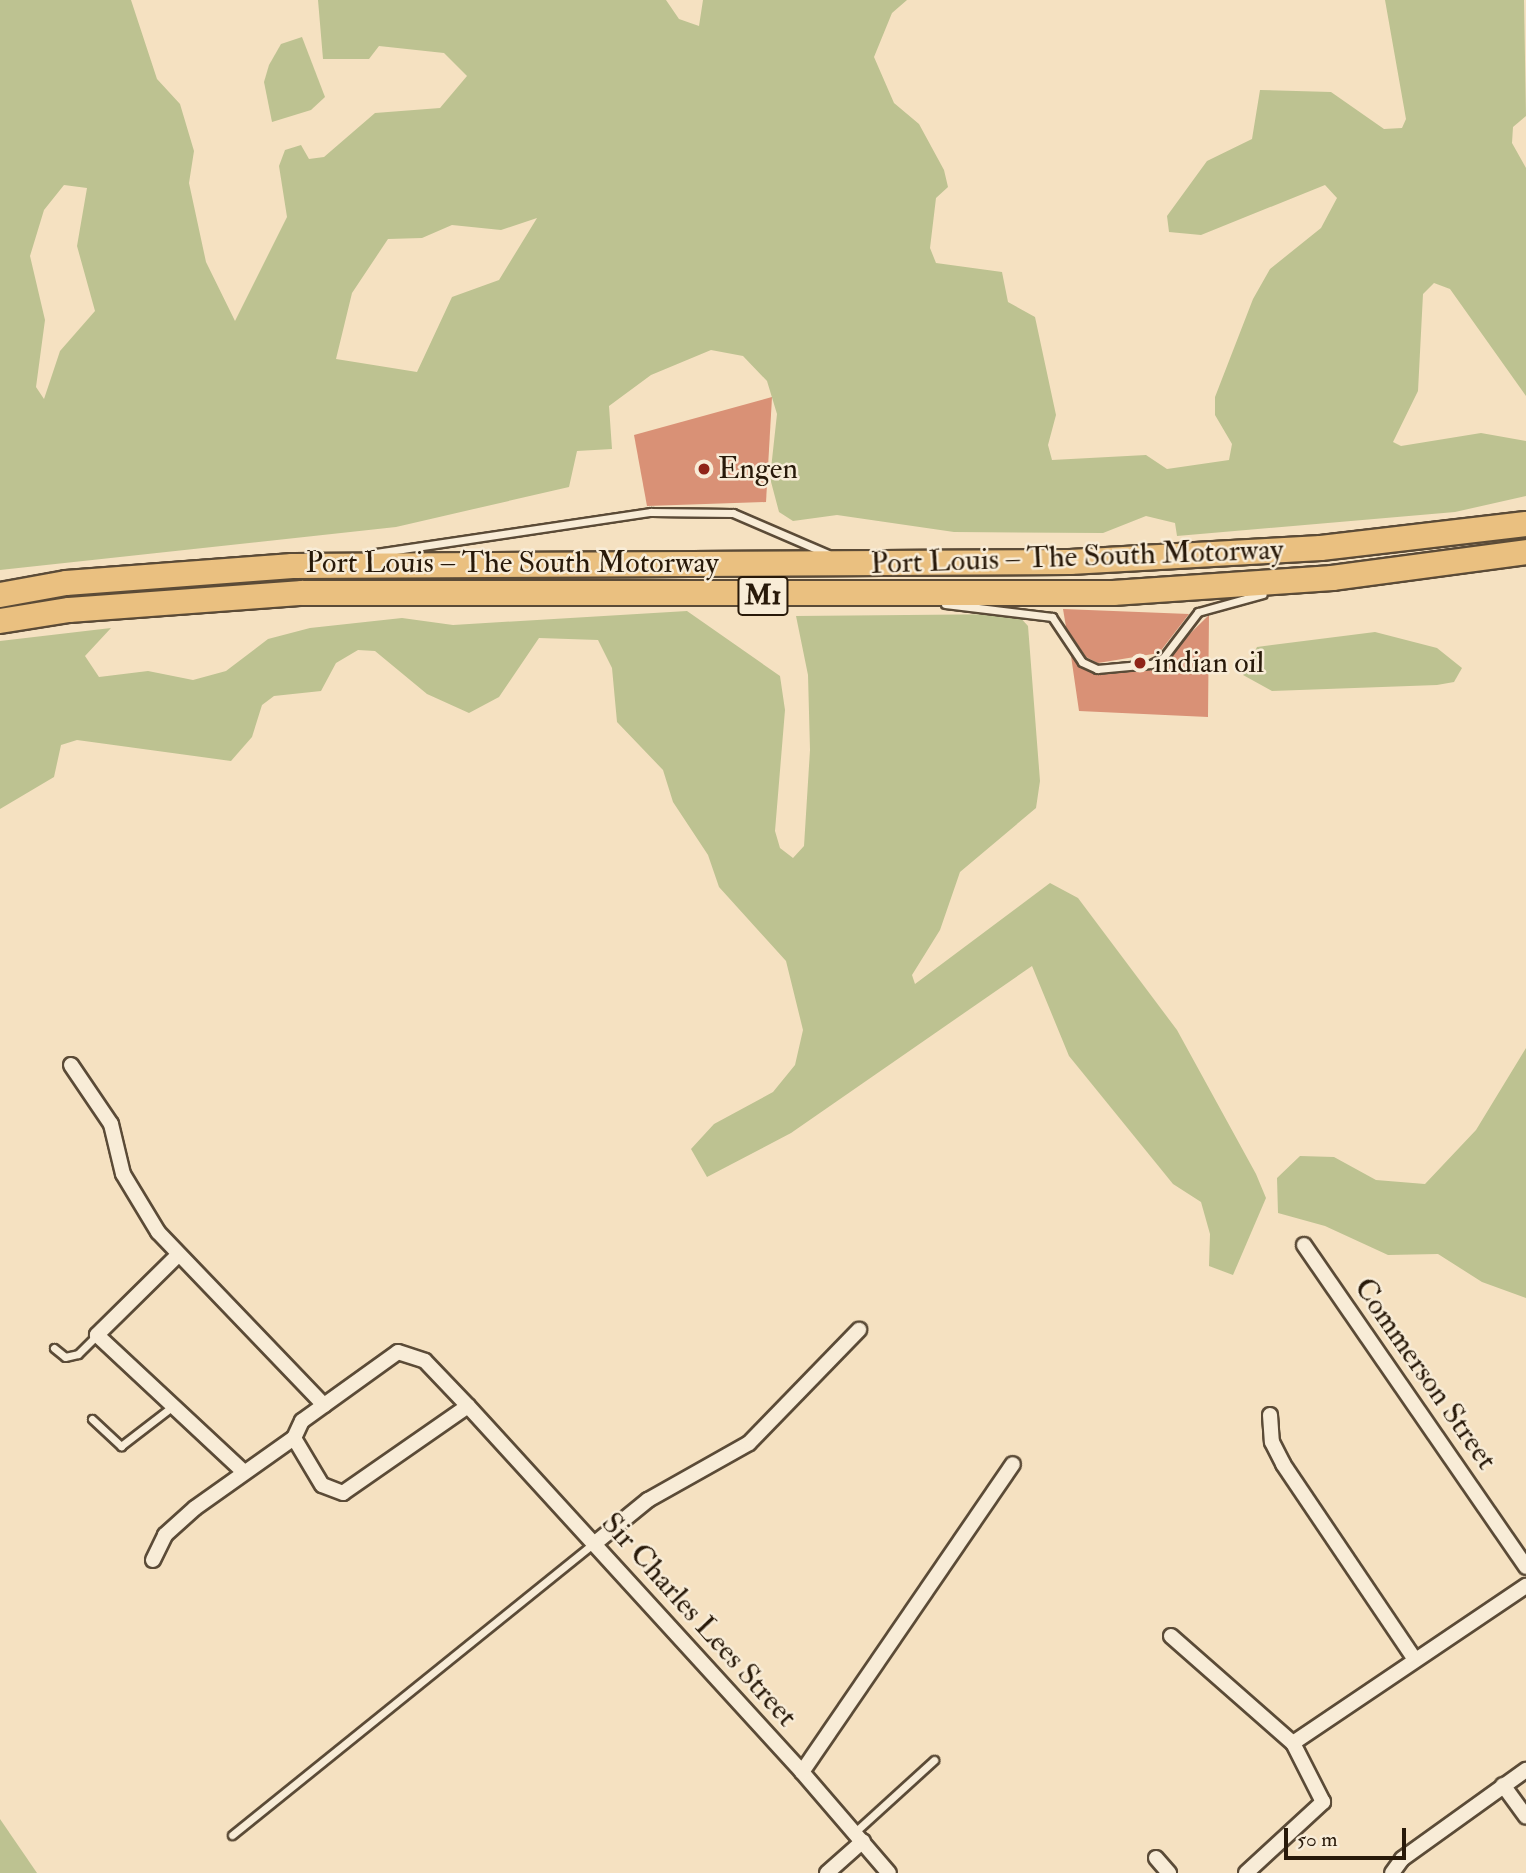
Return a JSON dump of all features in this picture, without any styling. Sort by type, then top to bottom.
[{"type":"highway","name":"Port Louis – The South Motorway","points":[[0,595],[66,583],[292,566],[1070,562],[1321,548],[1526,524]]},
{"type":"highway","name":"Port Louis – The South Motorway","points":[[0,621],[302,593],[880,596],[1113,593],[1332,578],[1526,552]]},
{"type":"street","points":[[71,1065],[111,1124],[123,1174],[178,1255],[324,1405]]},
{"type":"street","name":"Commerson Street","points":[[1304,1245],[1526,1567]]},
{"type":"street","points":[[178,1255],[97,1335],[244,1472]]},
{"type":"street","points":[[594,1544],[648,1500],[749,1443],[859,1330]]},
{"type":"street","name":"Sir Charles Lees Street","points":[[153,1560],[165,1535],[244,1472],[294,1438],[302,1421],[398,1352],[425,1361],[802,1772],[889,1873]]},
{"type":"street","points":[[294,1438],[322,1485],[343,1493],[468,1406]]},
{"type":"street","points":[[1270,1415],[1272,1442],[1283,1464],[1415,1660]]},
{"type":"street","points":[[802,1772],[1013,1464]]},
{"type":"street","points":[[1293,1743],[1526,1586]]},
{"type":"street","points":[[1171,1636],[1293,1743],[1323,1802],[1246,1873]]},
{"type":"street","points":[[1392,1873],[1402,1858],[1526,1770]]},
{"type":"street","points":[[1503,1785],[1526,1817]]},
{"type":"street","points":[[827,1873],[859,1837]]},
{"type":"street","points":[[1156,1857],[1169,1873]]},
{"type":"lane","points":[[292,566],[651,512],[733,513],[848,562]]},
{"type":"lane","points":[[880,596],[1036,610],[1052,617],[1082,662],[1097,669],[1163,658],[1198,612],[1215,605],[1332,578]]},
{"type":"lane","points":[[54,1348],[65,1357],[78,1354],[97,1335]]},
{"type":"lane","points":[[92,1419],[121,1446],[173,1406]]},
{"type":"lane","points":[[232,1835],[594,1544]]},
{"type":"lane","points":[[859,1837],[934,1760]]},
{"type":"green space","points":[[0,0],[131,0],[157,79],[180,104],[194,151],[189,183],[206,262],[235,321],[287,217],[279,166],[285,150],[301,145],[309,159],[324,157],[375,113],[440,108],[467,76],[444,53],[379,46],[369,59],[323,59],[318,0],[666,0],[679,19],[699,26],[703,0],[907,0],[892,13],[874,57],[894,103],[919,124],[944,170],[948,187],[936,198],[930,248],[936,263],[1002,272],[1008,302],[1035,317],[1056,415],[1048,445],[1052,460],[1146,455],[1167,469],[1229,460],[1232,444],[1215,415],[1215,397],[1253,299],[1270,269],[1321,228],[1337,198],[1325,185],[1201,235],[1169,232],[1167,216],[1207,161],[1252,139],[1260,90],[1331,92],[1384,129],[1402,128],[1406,119],[1385,0],[1524,0],[1526,116],[1513,127],[1512,143],[1526,168],[1526,396],[1450,289],[1434,283],[1423,294],[1418,391],[1393,442],[1401,446],[1481,433],[1526,441],[1526,496],[1455,512],[1177,536],[1175,523],[1146,516],[1103,533],[954,532],[837,515],[793,521],[779,512],[770,478],[777,414],[767,381],[743,356],[711,350],[651,375],[609,406],[612,449],[577,451],[569,487],[396,527],[0,570]],"holes":[[[64,185],[87,188],[77,246],[95,311],[60,351],[44,399],[36,387],[45,320],[30,256],[44,210]],[[537,218],[499,280],[452,297],[417,372],[336,359],[352,293],[388,239],[422,238],[452,225],[501,230]]]},
{"type":"green space","points":[[302,37],[325,97],[311,110],[272,122],[264,82],[269,65],[281,44]]},
{"type":"green space","points":[[687,611],[780,676],[785,710],[775,831],[780,848],[793,858],[804,846],[810,750],[808,675],[796,616],[1017,614],[1028,626],[1040,781],[1036,808],[960,872],[940,930],[912,975],[915,984],[1050,883],[1078,898],[1177,1030],[1256,1174],[1266,1198],[1233,1275],[1209,1266],[1210,1234],[1201,1202],[1173,1184],[1069,1056],[1032,966],[791,1133],[707,1177],[691,1149],[714,1124],[773,1092],[795,1065],[803,1030],[786,961],[719,887],[708,855],[673,802],[663,770],[617,722],[612,668],[598,640],[539,638],[499,697],[469,713],[427,694],[375,651],[358,650],[336,663],[321,691],[274,696],[262,705],[252,737],[231,761],[77,740],[61,745],[54,777],[0,809],[0,641],[111,628],[85,656],[99,677],[148,671],[193,680],[226,671],[268,639],[310,628],[402,618],[453,625]]},
{"type":"green space","points":[[1375,632],[1437,648],[1462,668],[1454,682],[1437,685],[1272,691],[1243,675],[1257,647]]},
{"type":"green space","points":[[1526,1048],[1526,1298],[1482,1282],[1438,1254],[1388,1255],[1325,1226],[1278,1213],[1277,1178],[1300,1156],[1334,1157],[1376,1180],[1425,1184],[1476,1130]]},
{"type":"green space","points":[[0,1819],[37,1873],[0,1873]]},
{"type":"building","name":"Engen","points":[[772,397],[766,502],[647,506],[634,435]]},
{"type":"building","points":[[1063,609],[1189,614],[1159,653],[1098,663],[1086,657],[1066,627]]},
{"type":"building","points":[[1209,615],[1208,717],[1079,711],[1071,656],[1097,675],[1153,670]]},
{"type":"place","name":"Engen","points":[[704,469]]},
{"type":"place","name":"indian oil","points":[[1140,663]]}]
